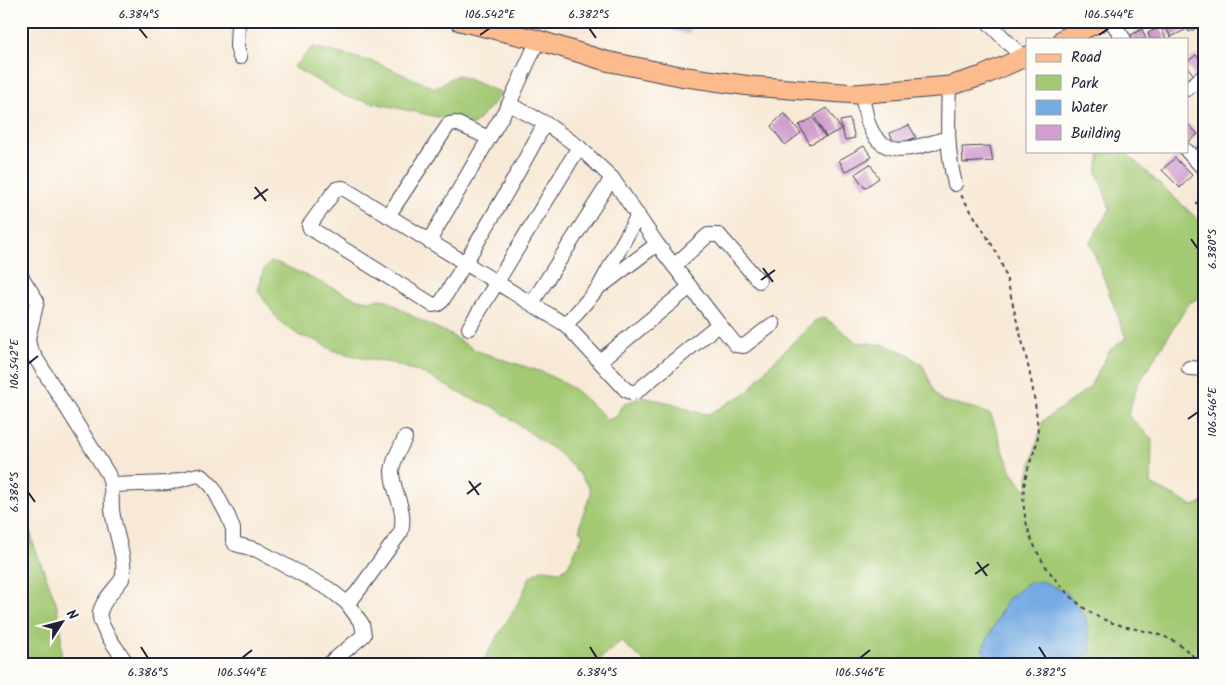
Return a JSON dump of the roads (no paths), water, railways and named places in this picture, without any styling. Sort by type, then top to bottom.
[{"type":"main road","points":[[460,21],[538,40],[606,61],[688,77],[768,88],[862,94],[949,86],[982,76],[1025,57]]},
{"type":"main road","points":[[1065,38],[1101,21]]},
{"type":"street","points":[[238,21],[237,46],[240,57]]},
{"type":"street","points":[[987,21],[1025,57]]},
{"type":"street","points":[[1111,21],[1123,38]]},
{"type":"street","points":[[429,241],[509,104],[538,40]]},
{"type":"street","points":[[1188,88],[1205,74]]},
{"type":"street","points":[[949,86],[949,162],[955,184]]},
{"type":"street","points":[[862,94],[869,126],[876,137],[887,147],[903,150],[948,138]]},
{"type":"street","points":[[509,104],[545,123],[579,147],[612,178],[657,244],[736,345],[744,346],[773,324]]},
{"type":"street","points":[[388,216],[449,124],[456,123],[489,138]]},
{"type":"street","points":[[545,123],[512,185],[465,263],[442,301],[438,304],[433,305],[311,230],[309,226],[336,189],[339,187],[343,188],[465,263],[497,283],[532,303],[566,325],[626,390],[632,392],[636,392],[719,324]]},
{"type":"street","points":[[470,328],[579,147]]},
{"type":"street","points":[[1188,152],[1205,170]]},
{"type":"street","points":[[532,303],[612,178]]},
{"type":"street","points":[[599,287],[638,215]]},
{"type":"street","points":[[674,266],[708,235],[719,235],[759,281]]},
{"type":"street","points":[[566,325],[599,287],[657,244]]},
{"type":"street","points":[[21,276],[37,301],[28,339],[30,348],[108,474],[112,485],[112,510],[123,574],[122,579],[103,605],[100,614],[101,624],[127,664]]},
{"type":"street","points":[[600,361],[690,287]]},
{"type":"street","points":[[1189,368],[1205,369]]},
{"type":"street","points":[[347,603],[356,594],[401,532],[403,524],[402,510],[392,470],[393,463],[405,438]]},
{"type":"street","points":[[112,485],[168,483],[198,474],[204,477],[212,486],[228,516],[233,529],[235,544],[257,550],[329,589],[347,603],[362,624],[364,635],[329,664]]},
{"type":"water","points":[[1042,581],[1067,593],[1086,618],[1091,652],[1070,664],[995,664],[982,650],[1006,601],[1027,583]]}]
